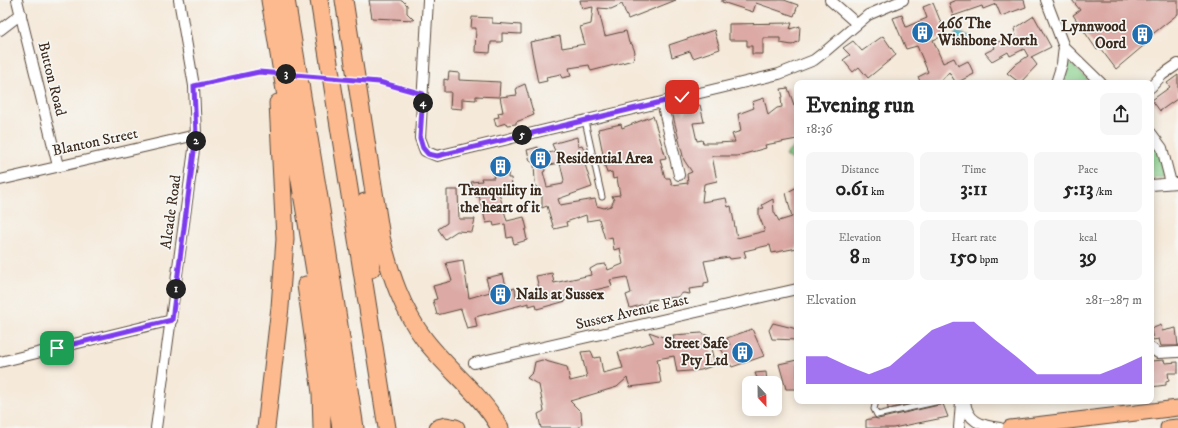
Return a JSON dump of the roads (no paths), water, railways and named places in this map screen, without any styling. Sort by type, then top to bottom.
[{"type":"highway","points":[[266,0],[278,104],[285,239],[280,307],[266,428]]},
{"type":"highway","points":[[270,0],[289,108],[340,428]]},
{"type":"highway","points":[[286,0],[322,210],[355,428]]},
{"type":"highway","points":[[319,0],[387,428]]},
{"type":"highway","points":[[344,0],[381,237],[390,269],[404,306],[424,339],[482,401],[500,428]]},
{"type":"highway","points":[[354,62],[382,398]]},
{"type":"highway","points":[[289,108],[307,289],[321,393],[322,428]]},
{"type":"highway","points":[[321,393],[330,428]]},
{"type":"highway","points":[[438,428],[446,426],[456,428]]},
{"type":"main road","points":[[1010,428],[1178,408]]},
{"type":"main road","points":[[1168,428],[1178,427]]},
{"type":"street","name":"Button Road","points":[[17,0],[58,166]]},
{"type":"street","name":"Alcade Road","points":[[156,428],[196,136],[194,86],[180,0]]},
{"type":"street","points":[[428,0],[421,144],[428,154],[437,156],[768,76],[805,64],[824,53],[856,23],[870,13],[903,0]]},
{"type":"street","points":[[830,0],[856,23]]},
{"type":"street","points":[[1046,0],[1064,47],[1098,80]]},
{"type":"street","points":[[0,30],[21,14]]},
{"type":"street","points":[[1057,80],[1062,64],[1064,47]]},
{"type":"street","points":[[1154,84],[1162,75],[1178,64]]},
{"type":"street","points":[[662,102],[679,175]]},
{"type":"street","name":"Blanton Street","points":[[0,180],[196,136]]},
{"type":"street","points":[[1154,137],[1162,148],[1175,183],[1154,185]]},
{"type":"street","name":"Sussex Avenue East","points":[[474,363],[794,290]]},
{"type":"street","points":[[0,362],[172,320]]},
{"type":"street","points":[[1154,350],[1158,353],[1178,352]]},
{"type":"street","points":[[959,428],[961,404]]},
{"type":"street","points":[[966,404],[967,411],[974,421],[989,427],[1000,428]]},
{"type":"lane","points":[[584,121],[602,197]]},
{"type":"lane","points":[[875,404],[874,409],[877,415],[926,404]]},
{"type":"water","points":[[956,32],[971,36],[968,44],[953,40]]},
{"type":"place","name":"466 The Wishbone North","points":[[922,32]]},
{"type":"place","name":"Lynnwood Oord","points":[[1142,35]]},
{"type":"place","name":"Residential Area","points":[[540,158]]},
{"type":"place","name":"Tranquility in the heart of it","points":[[500,167]]},
{"type":"place","name":"Nails at Sussex","points":[[500,294]]},
{"type":"place","name":"Street Safe Pty Ltd","points":[[743,352]]}]
